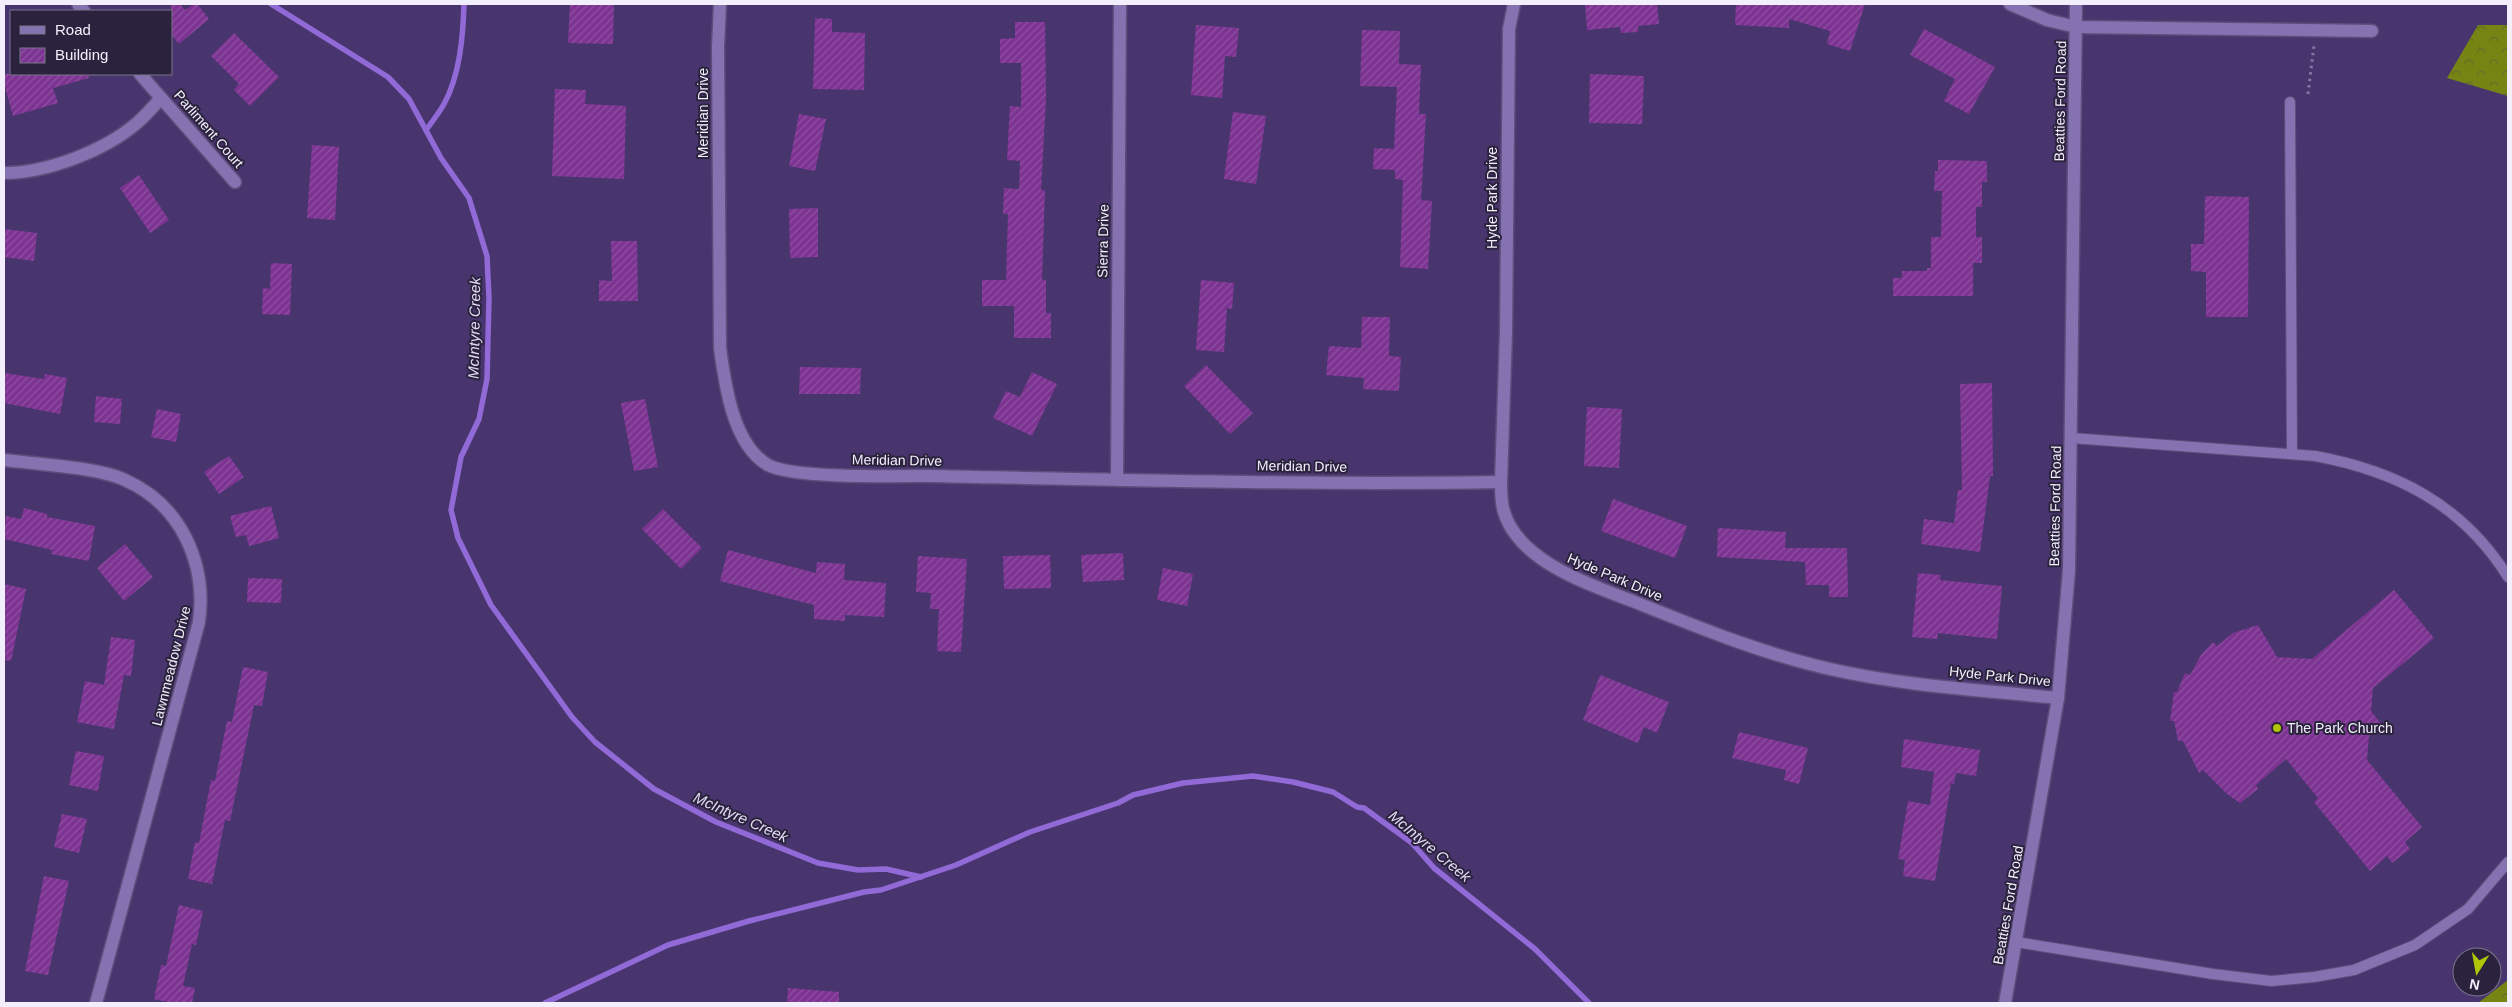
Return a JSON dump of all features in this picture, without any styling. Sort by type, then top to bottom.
[{"type":"street","name":"Meridian Drive","points":[[720,4],[718,126],[720,348],[725,385],[735,418],[756,455],[770,466],[792,471],[837,474],[1117,479],[1501,482]]},
{"type":"street","name":"Sierra Drive","points":[[1117,479],[1120,4]]},
{"type":"street","name":"Hyde Park Drive","points":[[1514,4],[1509,29],[1506,332],[1501,482],[1502,506],[1512,529],[1538,556],[1557,569],[1713,634],[1776,655],[1830,669],[1907,682],[2058,698]]},
{"type":"street","points":[[2010,4],[2047,20],[2076,27],[2372,31]]},
{"type":"street","name":"Beatties Ford Road","points":[[2005,1003],[2058,698],[2069,570],[2076,4]]},
{"type":"street","name":"Parliment Court","points":[[141,75],[235,182]]},
{"type":"street","points":[[4,173],[21,173],[52,167],[98,147],[137,123],[161,98]]},
{"type":"street","name":"Lawnmeadow Drive","points":[[4,460],[92,472],[124,479],[149,494],[168,512],[184,535],[194,555],[200,577],[202,600],[199,622],[96,1003]]},
{"type":"lane","points":[[2290,102],[2292,454]]},
{"type":"lane","points":[[2071,438],[2292,454],[2355,463],[2398,479],[2432,498],[2463,522],[2493,553],[2508,577]]},
{"type":"lane","points":[[2016,942],[2271,981],[2314,977],[2354,970],[2415,945],[2468,909],[2508,862]]},
{"type":"path","points":[[2308,94],[2313,53]]},
{"type":"green space","points":[[2478,25],[2508,25],[2508,96],[2447,78]]},
{"type":"green space","points":[[2508,980],[2508,1003],[2478,1003],[2486,997],[2502,997],[2502,985]]},
{"type":"building","points":[[171,4],[180,4],[185,10],[197,4],[209,19],[179,44],[172,35]]},
{"type":"building","points":[[570,4],[614,4],[613,44],[568,43]]},
{"type":"building","points":[[1585,4],[1657,4],[1659,24],[1638,26],[1638,32],[1621,33],[1620,27],[1587,30]]},
{"type":"building","points":[[1736,4],[1865,4],[1850,51],[1827,44],[1830,31],[1789,19],[1789,28],[1735,25]]},
{"type":"building","points":[[815,18],[832,19],[832,32],[865,33],[864,90],[813,89]]},
{"type":"building","points":[[1015,22],[1045,22],[1046,98],[1041,190],[1045,190],[1042,280],[1046,280],[1046,313],[1051,313],[1051,338],[1014,338],[1014,306],[982,306],[982,280],[1006,280],[1008,214],[1003,214],[1004,188],[1019,189],[1020,161],[1007,160],[1010,106],[1021,107],[1021,63],[1000,63],[1000,39],[1015,38]]},
{"type":"building","points":[[1196,25],[1239,28],[1236,57],[1225,56],[1222,98],[1191,95]]},
{"type":"building","points":[[1924,29],[1995,67],[1969,114],[1944,101],[1955,79],[1910,55]]},
{"type":"building","points":[[1362,30],[1400,31],[1399,64],[1421,65],[1419,114],[1426,114],[1421,200],[1432,201],[1428,269],[1400,267],[1403,180],[1395,179],[1395,170],[1373,169],[1374,148],[1394,149],[1397,87],[1360,86]]},
{"type":"building","points":[[234,33],[279,77],[250,106],[234,90],[239,84],[211,56]]},
{"type":"building","points":[[4,74],[88,75],[89,78],[53,88],[58,103],[13,116],[4,83]]},
{"type":"building","points":[[1590,74],[1644,76],[1642,124],[1589,123]]},
{"type":"building","points":[[555,89],[586,90],[585,104],[626,106],[624,179],[552,176]]},
{"type":"building","points":[[1233,112],[1266,116],[1256,184],[1224,179]]},
{"type":"building","points":[[799,114],[826,119],[815,171],[789,166]]},
{"type":"building","points":[[312,145],[339,147],[335,220],[307,218]]},
{"type":"building","points":[[1938,160],[1987,161],[1987,182],[1982,182],[1982,207],[1976,207],[1976,237],[1982,237],[1982,263],[1973,263],[1973,296],[1893,296],[1893,278],[1902,278],[1902,271],[1927,271],[1927,268],[1931,268],[1931,237],[1941,237],[1942,191],[1934,191],[1935,171],[1938,171]]},
{"type":"building","points":[[139,175],[169,220],[150,233],[120,188]]},
{"type":"building","points":[[2205,196],[2249,197],[2248,317],[2206,317],[2206,272],[2191,271],[2191,244],[2204,244]]},
{"type":"building","points":[[818,208],[818,257],[790,258],[789,209]]},
{"type":"building","points":[[4,229],[37,233],[34,261],[4,257]]},
{"type":"building","points":[[611,241],[637,241],[638,301],[599,301],[599,280],[612,281]]},
{"type":"building","points":[[271,263],[292,264],[290,315],[262,314],[263,288],[270,289]]},
{"type":"building","points":[[1201,280],[1234,283],[1232,309],[1227,308],[1224,352],[1196,350]]},
{"type":"building","points":[[1362,317],[1390,317],[1389,356],[1401,357],[1399,391],[1363,389],[1364,378],[1326,375],[1329,346],[1361,348]]},
{"type":"building","points":[[1206,365],[1253,413],[1230,434],[1184,386]]},
{"type":"building","points":[[800,367],[861,368],[860,394],[799,394]]},
{"type":"building","points":[[1032,372],[1057,384],[1032,436],[993,418],[1006,391],[1020,397]]},
{"type":"building","points":[[4,373],[44,379],[45,374],[67,378],[60,414],[4,403]]},
{"type":"building","points":[[1992,383],[1993,476],[1990,476],[1980,552],[1921,544],[1924,519],[1954,523],[1958,490],[1962,490],[1960,384]]},
{"type":"building","points":[[96,396],[122,399],[120,424],[94,422]]},
{"type":"building","points":[[645,399],[658,467],[634,471],[621,403]]},
{"type":"building","points":[[1587,407],[1622,409],[1619,468],[1584,466]]},
{"type":"building","points":[[157,409],[181,414],[176,442],[151,437]]},
{"type":"building","points":[[229,456],[244,477],[219,494],[204,472]]},
{"type":"building","points":[[1613,499],[1687,526],[1675,558],[1601,531]]},
{"type":"building","points":[[271,506],[279,538],[249,546],[246,535],[236,537],[230,516]]},
{"type":"building","points":[[24,508],[47,514],[47,517],[95,526],[89,561],[51,554],[52,550],[4,539],[6,516],[21,519]]},
{"type":"building","points":[[663,509],[702,548],[681,569],[642,529]]},
{"type":"building","points":[[1718,528],[1786,532],[1785,548],[1847,548],[1848,597],[1829,597],[1829,585],[1806,585],[1805,562],[1717,557]]},
{"type":"building","points":[[125,544],[153,577],[124,601],[97,568]]},
{"type":"building","points":[[728,550],[816,573],[817,562],[845,564],[844,580],[886,583],[884,617],[845,615],[845,621],[814,619],[814,605],[720,581]]},
{"type":"building","points":[[1123,553],[1124,580],[1083,582],[1081,555]]},
{"type":"building","points":[[1050,555],[1051,588],[1004,589],[1003,556]]},
{"type":"building","points":[[918,556],[967,559],[961,652],[937,651],[939,609],[930,609],[931,593],[916,592]]},
{"type":"building","points":[[1163,568],[1193,574],[1187,606],[1157,600]]},
{"type":"building","points":[[1918,573],[1941,575],[1940,580],[2002,586],[1997,639],[1938,633],[1937,639],[1912,637]]},
{"type":"building","points":[[248,578],[282,579],[281,603],[247,602]]},
{"type":"building","points":[[4,584],[26,589],[11,661],[4,660]]},
{"type":"building","name":"The Park Church","points":[[2394,590],[2434,638],[2373,688],[2371,711],[2382,725],[2369,736],[2367,760],[2422,827],[2405,842],[2410,849],[2392,863],[2387,856],[2370,871],[2314,802],[2318,798],[2286,759],[2256,785],[2258,789],[2240,803],[2227,794],[2203,770],[2199,773],[2183,741],[2178,741],[2174,721],[2170,721],[2174,692],[2177,692],[2185,673],[2190,675],[2201,655],[2213,642],[2217,646],[2233,633],[2258,625],[2277,657],[2312,659]]},
{"type":"building","points":[[111,637],[135,640],[131,676],[124,675],[114,729],[77,722],[85,681],[104,685]]},
{"type":"building","points":[[243,667],[268,672],[262,706],[254,705],[230,821],[225,820],[212,884],[188,879],[195,842],[199,843],[211,780],[215,781],[227,721],[232,722]]},
{"type":"building","points":[[1600,675],[1669,702],[1657,733],[1644,727],[1638,743],[1583,720]]},
{"type":"building","points":[[1739,732],[1808,748],[1799,784],[1784,780],[1786,770],[1732,758]]},
{"type":"building","points":[[1904,739],[1980,750],[1976,776],[1956,773],[1954,784],[1951,783],[1935,881],[1903,876],[1905,860],[1898,859],[1908,801],[1930,805],[1934,772],[1901,767]]},
{"type":"building","points":[[76,751],[104,756],[98,791],[69,785]]},
{"type":"building","points":[[62,814],[87,819],[79,853],[54,847]]},
{"type":"building","points":[[44,876],[69,881],[48,975],[25,971]]},
{"type":"building","points":[[179,905],[203,911],[196,945],[192,944],[183,986],[195,988],[192,1003],[172,1003],[154,999],[161,965],[166,966]]},
{"type":"building","points":[[788,988],[839,992],[839,1003],[787,1003]]},
{"type":"waterway","name":"McIntyre Creek","points":[[271,4],[388,77],[409,99],[441,158],[469,198],[487,256],[489,298],[487,379],[479,419],[461,457],[451,510],[458,538],[491,605],[572,717],[595,742],[654,789],[716,822],[818,863],[858,870],[886,869],[921,877]]},
{"type":"waterway","points":[[426,130],[444,104],[454,81],[463,29],[464,4]]},
{"type":"waterway","name":"McIntyre Creek","points":[[545,1003],[668,945],[749,921],[864,892],[881,890],[956,865],[1030,832],[1118,803],[1133,795],[1183,783],[1253,776],[1293,782],[1333,792],[1357,807],[1364,808],[1412,843],[1434,868],[1535,949],[1589,1003]]},
{"type":"place","name":"The Park Church","points":[[2277,728]]}]
